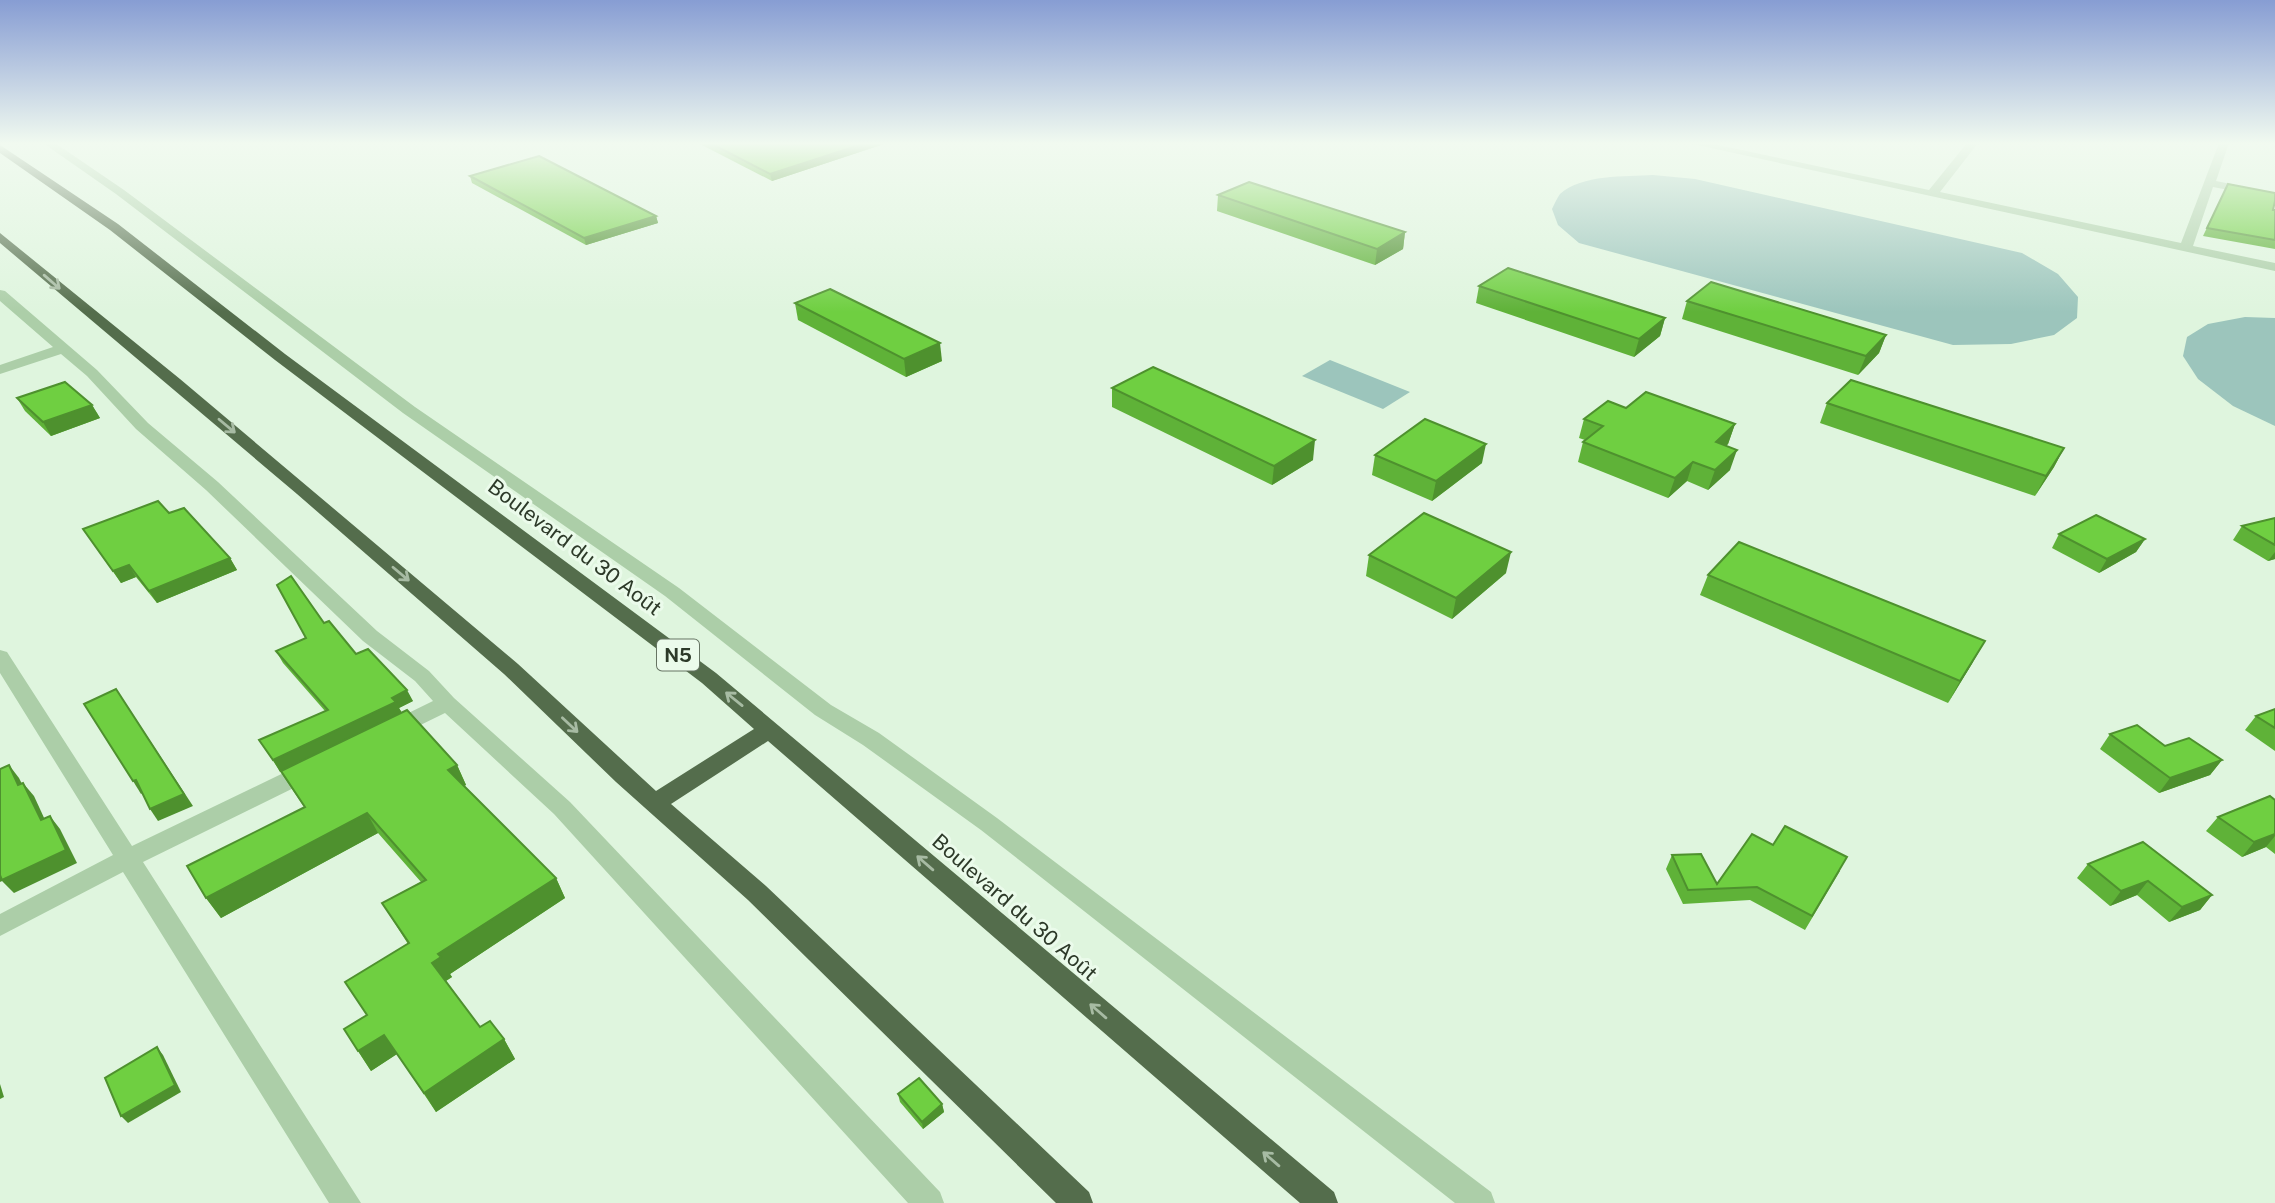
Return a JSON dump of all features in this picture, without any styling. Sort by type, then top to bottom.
[{"type":"highway","name":"Boulevard du 30 Août","points":[[74,199],[114,227],[279,357],[709,678],[1323,1203]]},
{"type":"highway","points":[[0,237],[453,618],[654,803],[757,893],[1078,1203]]},
{"type":"highway","points":[[654,803],[771,729]]},
{"type":"street","points":[[129,199],[409,410],[672,592],[823,710],[872,739],[989,824],[1480,1203]]},
{"type":"street","points":[[1956,199],[2275,267]]},
{"type":"street","points":[[2185,248],[2203,199]]},
{"type":"street","points":[[0,294],[92,373],[142,426],[212,486],[370,636],[422,676],[447,703],[562,808],[929,1203]]},
{"type":"street","points":[[0,370],[62,349]]},
{"type":"street","points":[[0,657],[346,1203]]},
{"type":"street","points":[[373,739],[447,703]]},
{"type":"street","points":[[0,926],[127,859],[324,763]]},
{"type":"shaded area","points":[[1557,199],[1784,199],[2022,253],[2058,274],[2078,297],[2077,318],[2054,335],[2011,344],[1953,345],[1579,243],[1558,225],[1552,209]]},
{"type":"shaded area","points":[[2245,317],[2275,318],[2275,426],[2233,406],[2198,379],[2183,356],[2187,337],[2208,324]]},
{"type":"shaded area","points":[[1330,360],[1410,392],[1383,409],[1302,376]]},
{"type":"building","points":[[513,199],[623,199],[656,216],[584,238]]},
{"type":"building","points":[[1230,199],[1302,199],[1405,232],[1377,249]]},
{"type":"building","points":[[2221,199],[2275,199],[2275,240],[2207,228]]},
{"type":"building","points":[[1508,268],[1665,318],[1639,339],[1479,286]]},
{"type":"building","points":[[1711,282],[1886,335],[1866,356],[1687,301]]},
{"type":"building","points":[[830,289],[940,343],[904,359],[795,303]]},
{"type":"building","points":[[1153,367],[1315,440],[1274,466],[1112,388]]},
{"type":"building","points":[[1851,380],[2064,448],[2046,476],[1827,403]]},
{"type":"building","points":[[65,382],[92,405],[43,422],[17,398]]},
{"type":"building","points":[[1646,392],[1735,424],[1716,442],[1737,450],[1715,470],[1693,462],[1675,478],[1583,442],[1603,426],[1584,419],[1608,401],[1626,408]]},
{"type":"building","points":[[1425,419],[1486,444],[1436,481],[1375,455]]},
{"type":"building","points":[[158,501],[169,513],[184,508],[230,558],[149,591],[129,565],[113,571],[83,529]]},
{"type":"building","points":[[1424,513],[1511,552],[1456,598],[1369,555]]},
{"type":"building","points":[[2096,515],[2145,539],[2107,559],[2059,534]]},
{"type":"building","points":[[2275,518],[2275,545],[2242,526]]},
{"type":"building","points":[[1739,542],[1985,641],[1960,681],[1708,575]]},
{"type":"building","points":[[291,576],[324,623],[329,621],[356,654],[368,649],[407,690],[392,698],[396,702],[273,760],[259,740],[328,710],[276,651],[306,638],[277,585]]},
{"type":"building","points":[[116,689],[184,794],[150,809],[136,780],[133,781],[84,704]]},
{"type":"building","points":[[2275,709],[2275,728],[2256,716]]},
{"type":"building","points":[[407,710],[457,765],[448,770],[556,878],[438,954],[441,957],[432,963],[480,1027],[490,1021],[504,1039],[424,1093],[384,1035],[358,1051],[344,1029],[367,1015],[345,982],[409,943],[382,903],[426,880],[367,813],[206,898],[187,866],[305,807],[281,771]]},
{"type":"building","points":[[2137,725],[2165,746],[2189,738],[2222,760],[2170,778],[2110,734]]},
{"type":"building","points":[[9,765],[18,785],[23,783],[41,820],[50,816],[66,850],[2,880],[0,769]]},
{"type":"building","points":[[2270,796],[2275,800],[2275,834],[2254,842],[2218,817]]},
{"type":"building","points":[[1785,826],[1847,857],[1812,916],[1757,887],[1688,890],[1672,855],[1701,854],[1717,884],[1752,834],[1773,845]]},
{"type":"building","points":[[2143,842],[2212,895],[2182,907],[2148,881],[2121,891],[2088,864]]},
{"type":"building","points":[[157,1047],[175,1085],[121,1116],[105,1078]]},
{"type":"building","points":[[919,1078],[942,1104],[922,1122],[898,1094]]}]
